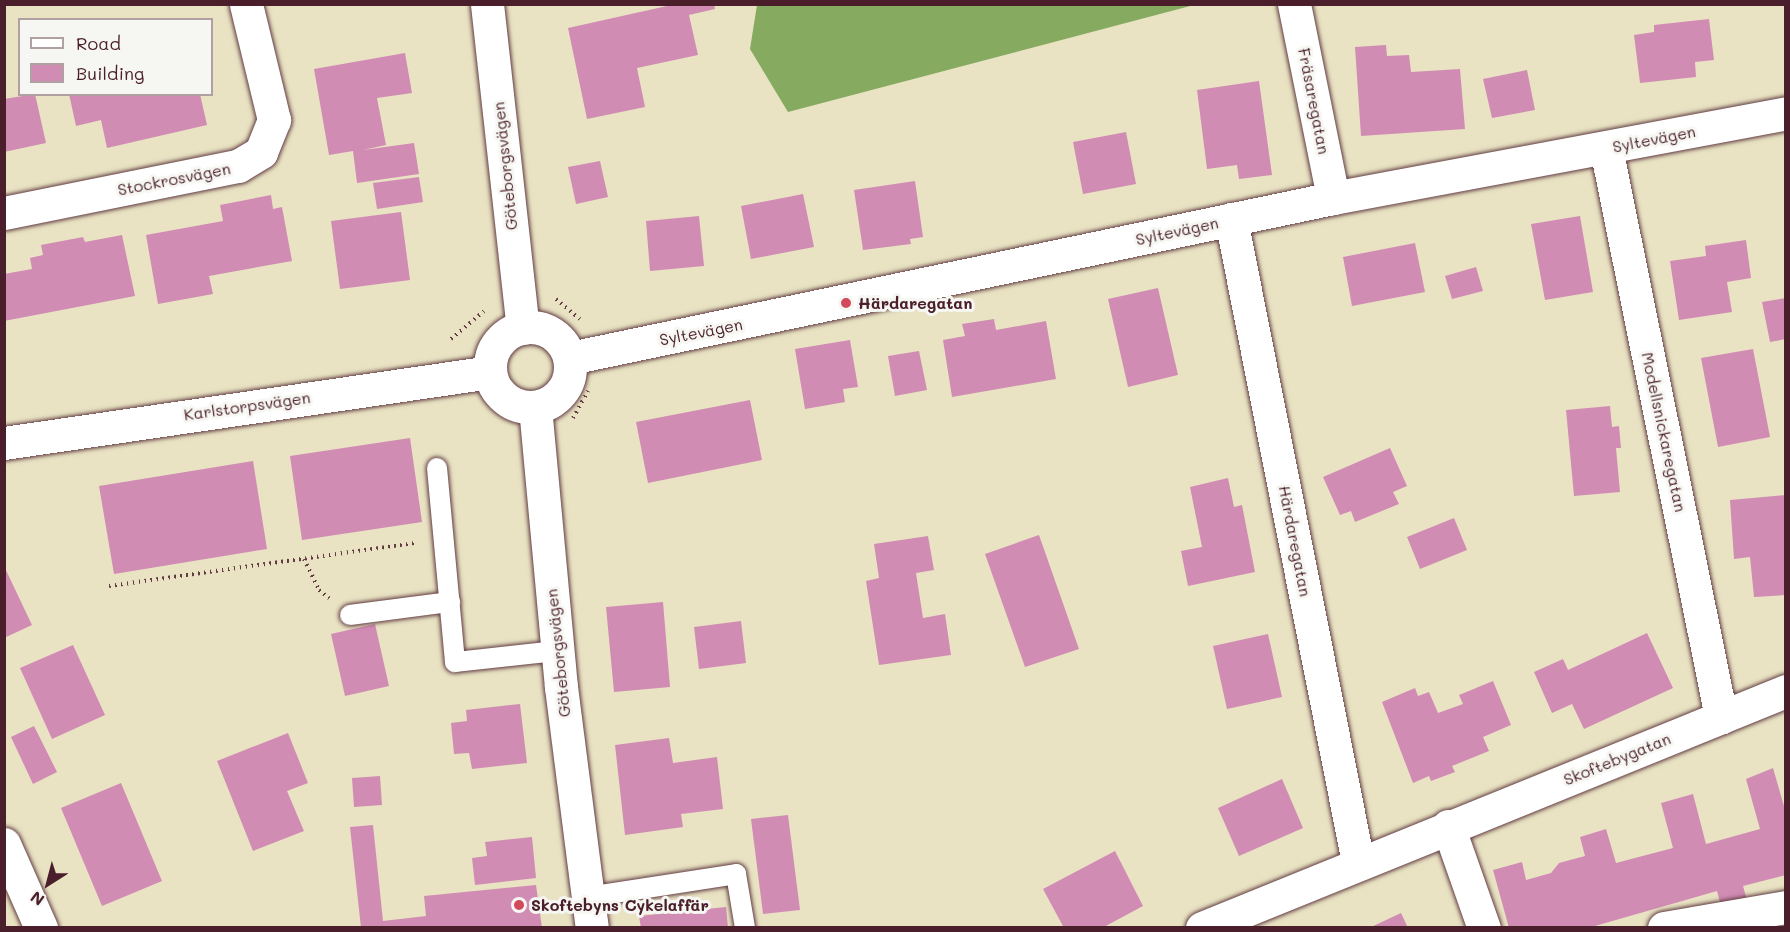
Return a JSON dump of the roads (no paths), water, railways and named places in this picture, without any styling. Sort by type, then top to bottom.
[{"type":"street","name":"Stockrosvägen","points":[[4,213],[238,166],[261,152],[274,120],[246,4]]},
{"type":"street","name":"Göteborgsvägen","points":[[487,4],[523,327]]},
{"type":"street","name":"Fräsaregatan","points":[[1294,4],[1333,198]]},
{"type":"street","name":"Syltevägen","points":[[570,358],[857,301],[1333,198],[1785,113]]},
{"type":"street","name":"Modellsnickaregatan","points":[[1606,148],[1722,717]]},
{"type":"street","name":"Härdaregatan","points":[[1231,219],[1358,863]]},
{"type":"street","points":[[523,327],[537,327],[556,335],[570,358],[566,387],[553,401],[535,407],[505,399],[490,372],[498,343],[523,327]]},
{"type":"street","name":"Karlstorpsvägen","points":[[4,443],[490,372]]},
{"type":"street","name":"Göteborgsvägen","points":[[535,407],[557,651],[590,912]]},
{"type":"street","name":"Skoftebygatan","points":[[1202,927],[1785,691]]},
{"type":"street","points":[[1448,826],[1484,927]]},
{"type":"street","points":[[4,844],[41,927]]},
{"type":"street","points":[[1664,927],[1785,907]]},
{"type":"lane","points":[[438,468],[455,662],[557,651]]},
{"type":"lane","points":[[350,615],[450,602]]},
{"type":"lane","name":"Göteborgsvägen","points":[[590,912],[736,874],[745,927]]},
{"type":"place","name":"Härdaregatan","points":[[846,303]]},
{"type":"place","name":"Skoftebyns Cykelaffär","points":[[519,905]]}]
